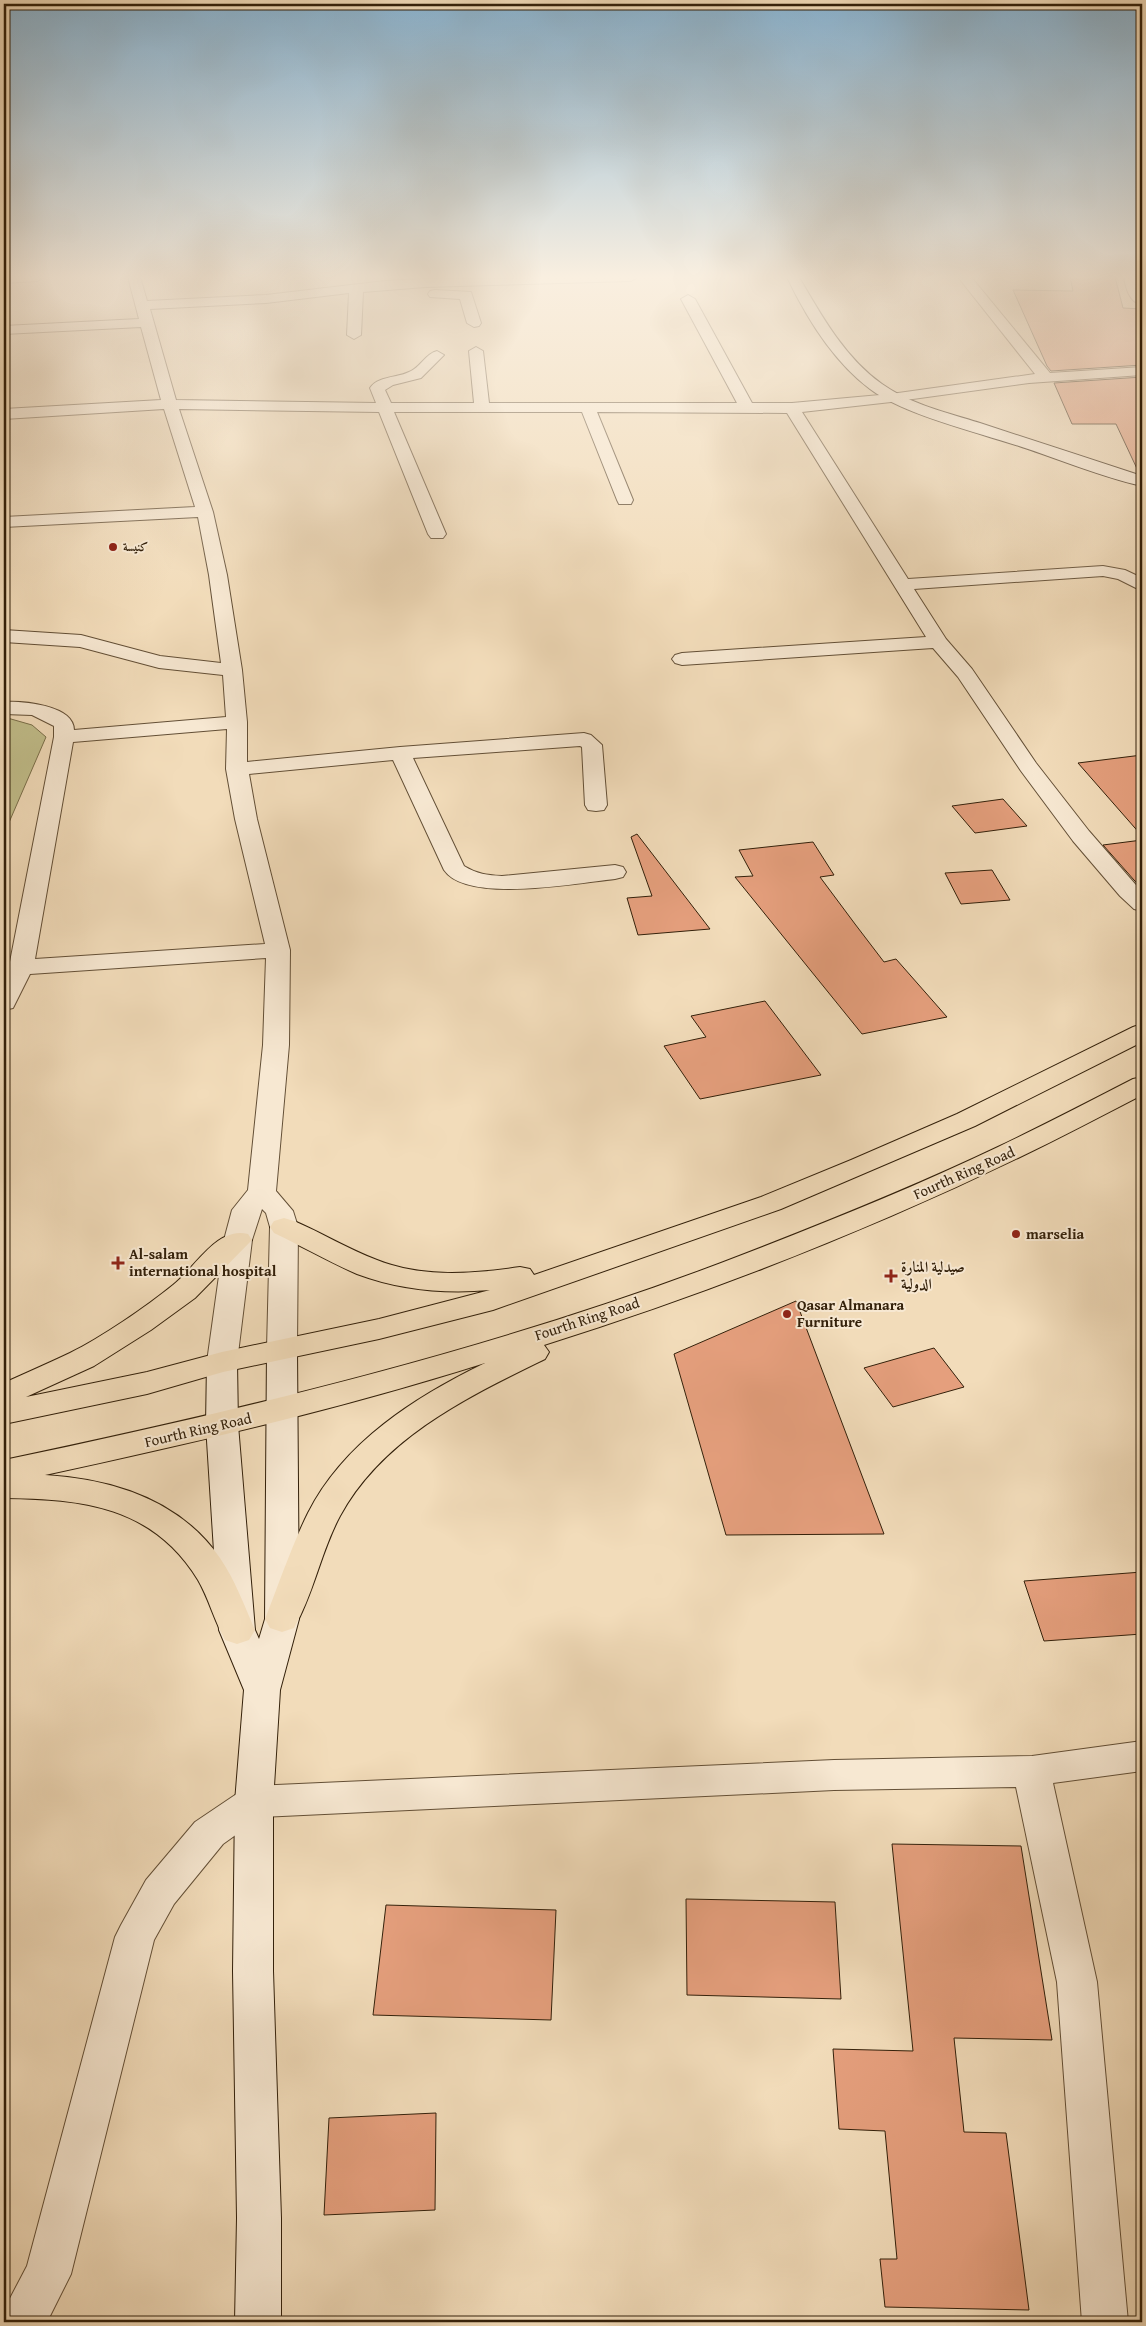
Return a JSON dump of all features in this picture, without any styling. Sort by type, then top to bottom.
[{"type":"main road","points":[[4,1413],[147,1382],[222,1362],[379,1329],[482,1303],[593,1266],[762,1206],[861,1166],[966,1120],[1142,1032]]},
{"type":"main road","name":"Fourth Ring Road","points":[[4,1472],[283,1411],[400,1378],[628,1306],[727,1272],[1014,1152],[1142,1085]]},
{"type":"main road","points":[[284,1227],[347,1258],[385,1273],[429,1283],[484,1282],[593,1266]]},
{"type":"main road","points":[[4,1395],[83,1359],[140,1323],[185,1291],[210,1264],[238,1240]]},
{"type":"main road","points":[[282,1619],[324,1514],[352,1470],[401,1427],[454,1391],[628,1306]]},
{"type":"main road","points":[[4,1486],[70,1489],[114,1496],[149,1512],[181,1534],[206,1565],[223,1596],[237,1630]]},
{"type":"street","points":[[165,386],[205,512],[218,575],[232,670],[237,722],[238,768],[246,819],[278,950],[276,1045],[262,1192],[246,1210],[238,1240],[222,1362],[222,1425],[237,1630],[262,1690]]},
{"type":"street","points":[[381,386],[377,388],[438,534]]},
{"type":"street","points":[[480,386],[482,408]]},
{"type":"street","points":[[735,386],[748,409]]},
{"type":"street","points":[[875,386],[895,398],[979,428],[1142,480]]},
{"type":"street","points":[[4,414],[170,404],[264,408],[792,408],[895,398],[976,386]]},
{"type":"street","points":[[588,408],[625,500]]},
{"type":"street","points":[[792,408],[938,642],[965,673],[1028,767],[1081,836],[1128,891],[1142,904]]},
{"type":"street","points":[[4,522],[205,512]]},
{"type":"street","points":[[901,585],[1103,572],[1117,573],[1135,580],[1142,586]]},
{"type":"street","points":[[4,636],[81,641],[159,662],[232,670]]},
{"type":"street","points":[[682,659],[938,642]]},
{"type":"street","points":[[4,708],[19,707],[46,712],[64,724],[64,737],[21,967],[4,1003]]},
{"type":"street","points":[[64,737],[237,722]]},
{"type":"street","points":[[238,768],[584,739],[592,745],[596,805]]},
{"type":"street","points":[[400,753],[455,870],[466,877],[481,882],[502,883],[615,872]]},
{"type":"street","points":[[21,967],[278,950]]},
{"type":"street","points":[[258,2322],[259,2218],[253,1971],[254,1802],[262,1690],[282,1619],[284,1227],[278,1211],[262,1192]]},
{"type":"street","points":[[22,2322],[48,2274],[135,1937],[160,1892],[209,1833],[254,1802],[824,1776],[1032,1771],[1142,1756]]},
{"type":"street","points":[[1032,1771],[1077,1982],[1105,2322]]},
{"type":"shaded area","points":[[4,717],[32,725],[46,737],[4,834]]},
{"type":"building","points":[[1055,386],[1142,386],[1142,474],[1139,473],[1116,424],[1072,424]]},
{"type":"building","points":[[1142,755],[1142,836],[1078,763]]},
{"type":"building","points":[[1003,799],[1027,826],[975,833],[952,806]]},
{"type":"building","points":[[637,834],[710,929],[638,935],[627,898],[652,896],[631,837]]},
{"type":"building","points":[[1142,840],[1142,889],[1103,845]]},
{"type":"building","points":[[813,842],[834,875],[820,877],[884,962],[896,959],[947,1017],[862,1034],[735,877],[753,876],[739,850]]},
{"type":"building","points":[[992,870],[1010,900],[961,904],[945,873]]},
{"type":"building","points":[[765,1001],[821,1075],[700,1099],[664,1046],[706,1037],[691,1016]]},
{"type":"building","points":[[796,1301],[884,1534],[726,1535],[674,1354]]},
{"type":"building","points":[[934,1348],[964,1387],[893,1407],[864,1368]]},
{"type":"building","points":[[1142,1572],[1142,1634],[1044,1641],[1024,1581]]},
{"type":"building","points":[[892,1844],[1021,1846],[1052,2040],[954,2038],[964,2132],[1006,2133],[1029,2310],[885,2307],[880,2259],[897,2259],[885,2131],[839,2129],[833,2049],[913,2051]]},
{"type":"building","points":[[686,1899],[835,1902],[841,1999],[687,1995]]},
{"type":"building","points":[[386,1905],[556,1910],[551,2020],[373,2015]]},
{"type":"building","points":[[436,2113],[435,2210],[324,2215],[329,2118]]},
{"type":"place","name":"كنيسة","points":[[113,547]]},
{"type":"place","name":"marselia","points":[[1016,1234]]},
{"type":"place","name":"Al-salam international hospital","points":[[118,1263]]},
{"type":"place","name":"صيدلية المنارة الدولية","points":[[891,1276]]},
{"type":"place","name":"Qasar Almanara Furniture","points":[[787,1314]]}]
